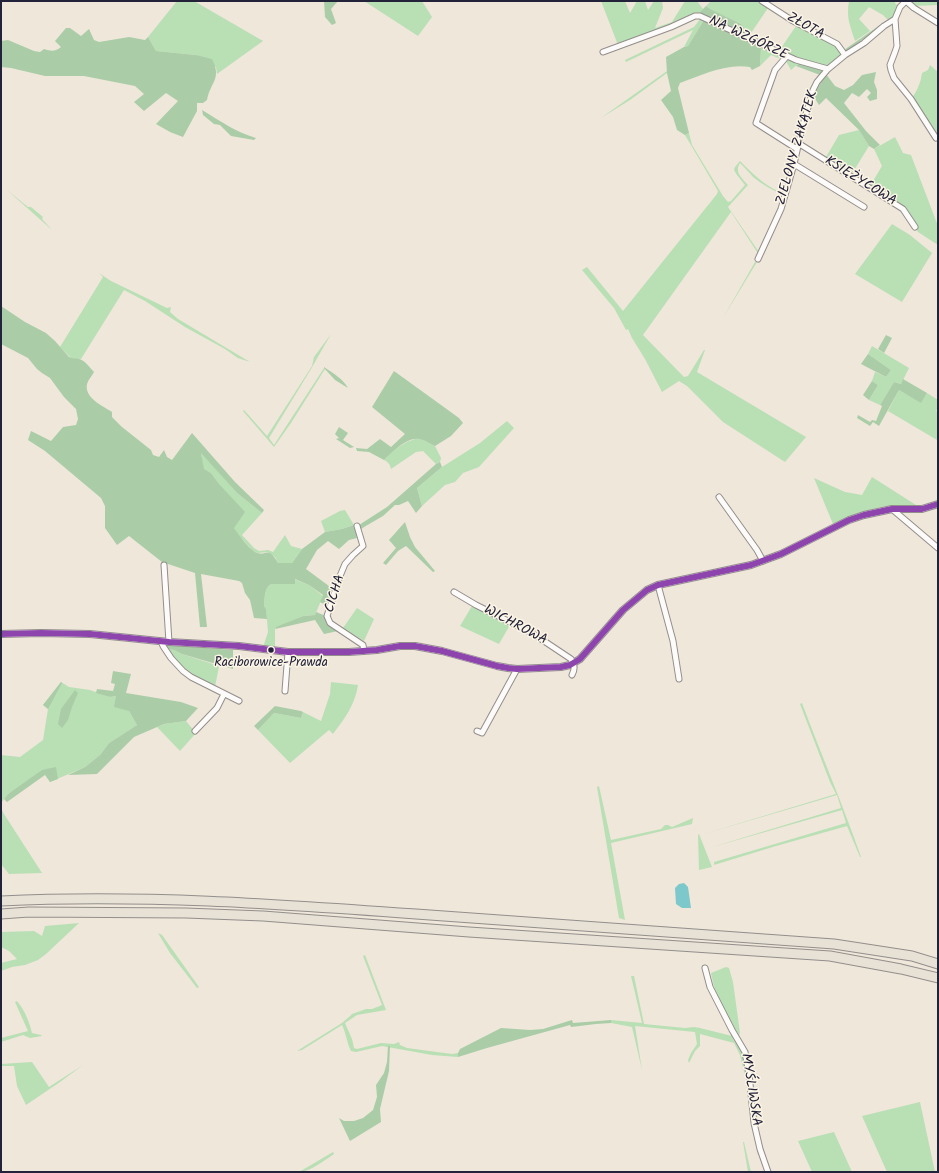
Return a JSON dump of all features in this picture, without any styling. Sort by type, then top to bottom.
[{"type":"highway","points":[[1,901],[132,899],[265,903],[834,944],[912,956],[938,964]]},
{"type":"highway","points":[[1,914],[29,912],[178,913],[263,916],[469,932],[830,956],[901,969],[938,978]]},
{"type":"street","name":"ZŁOTA","points":[[762,1],[793,21],[837,44],[845,55]]},
{"type":"street","name":"ZIELONY ZAKĄTEK","points":[[758,259],[781,209],[794,164],[798,143],[817,82],[828,69],[845,55],[864,43],[895,19],[900,7],[906,1]]},
{"type":"street","points":[[906,1],[914,8],[938,23]]},
{"type":"street","name":"NA WZGÓRZE","points":[[603,52],[671,27],[695,16],[700,16],[796,60],[828,69]]},
{"type":"street","points":[[895,19],[897,46],[890,65],[891,70],[894,78],[912,99],[936,138]]},
{"type":"street","points":[[787,56],[774,70],[756,123],[797,149]]},
{"type":"street","name":"KSIĘŻYCOWA","points":[[798,143],[903,209],[915,228]]},
{"type":"street","points":[[794,164],[864,207]]},
{"type":"street","points":[[719,497],[757,550],[763,561]]},
{"type":"street","points":[[1,634],[84,634],[169,642],[239,646],[288,652],[364,651],[400,646],[415,646],[442,651],[496,666],[517,669],[561,667],[574,663],[580,659],[623,610],[647,590],[658,585],[751,565],[763,561],[799,546],[849,520],[864,515],[892,509],[922,509],[938,504]]},
{"type":"street","points":[[892,509],[938,548]]},
{"type":"street","name":"CICHA","points":[[357,526],[363,546],[345,564],[327,616],[330,623],[363,645],[364,651]]},
{"type":"street","points":[[164,565],[169,642]]},
{"type":"street","points":[[658,585],[673,641],[679,679]]},
{"type":"street","name":"WICHROWA","points":[[454,592],[532,634],[572,659],[574,663]]},
{"type":"street","points":[[161,641],[166,651],[183,671],[191,677],[239,700]]},
{"type":"street","points":[[285,690],[288,652]]},
{"type":"street","points":[[572,675],[574,663]]},
{"type":"street","points":[[477,731],[482,733],[517,669]]},
{"type":"street","points":[[195,731],[217,708],[224,694]]},
{"type":"street","name":"MYŚLIWSKA","points":[[705,968],[710,987],[732,1030],[746,1052],[754,1123],[760,1149],[768,1172]]},
{"type":"green space","points":[[177,1],[194,1],[263,41],[217,74],[216,67],[196,55],[156,51],[148,37]]},
{"type":"green space","points":[[324,1],[338,1],[331,9],[336,23],[332,25],[325,17]]},
{"type":"green space","points":[[364,1],[422,1],[432,17],[418,36]]},
{"type":"green space","points":[[601,1],[625,1],[630,13],[637,1],[645,1],[648,10],[654,1],[662,1],[663,8],[655,28],[672,22],[685,1],[697,1],[703,9],[698,14],[618,45]]},
{"type":"green space","points":[[711,1],[757,1],[768,8],[749,36],[743,34],[741,24],[709,9],[706,6]]},
{"type":"green space","points":[[849,1],[895,1],[898,6],[894,18],[888,20],[883,15],[869,7],[859,19],[870,31],[855,41],[848,17]]},
{"type":"green space","points":[[910,1],[938,1],[937,5],[915,6]]},
{"type":"green space","points":[[706,6],[741,24],[744,28],[743,34],[698,14]]},
{"type":"green space","points":[[700,19],[704,20],[688,46],[684,47],[693,30],[626,62],[625,60],[694,27]]},
{"type":"green space","points":[[704,20],[761,48],[760,66],[752,70],[750,67],[741,66],[723,68],[705,73],[680,83],[678,88],[689,133],[685,135],[677,130],[673,117],[661,100],[671,91],[667,73],[666,57],[688,46]]},
{"type":"green space","points":[[880,25],[881,26],[846,52],[844,50]]},
{"type":"green space","points":[[796,26],[835,45],[844,55],[828,65],[824,65],[779,51]]},
{"type":"green space","points":[[66,28],[70,28],[81,36],[89,29],[94,40],[99,42],[129,37],[145,40],[148,37],[156,51],[196,55],[212,59],[216,71],[215,80],[207,100],[203,103],[197,103],[197,111],[183,137],[156,124],[178,101],[166,93],[144,111],[134,102],[144,94],[135,86],[84,76],[45,76],[1,67],[1,41],[8,40],[34,51],[40,52],[44,49],[51,51],[61,47],[55,41]]},
{"type":"green space","points":[[761,48],[799,63],[791,70],[786,61],[771,55],[760,66]]},
{"type":"green space","points":[[799,63],[823,69],[820,75],[796,66]]},
{"type":"green space","points":[[930,65],[938,72],[938,140],[912,98],[921,80],[922,73],[928,70]]},
{"type":"green space","points":[[667,71],[667,73],[630,100],[601,118]]},
{"type":"green space","points":[[876,72],[874,82],[877,90],[877,99],[870,101],[867,97],[871,93],[867,89],[859,97],[852,93],[844,103],[866,131],[880,145],[874,149],[869,146],[859,130],[826,98],[819,105],[814,97],[826,74],[835,86],[844,90],[853,85],[862,75]]},
{"type":"green space","points":[[202,110],[235,129],[256,138],[254,140],[231,136],[220,125],[214,124],[203,115]]},
{"type":"green space","points":[[859,130],[869,146],[853,172],[826,157],[839,135]]},
{"type":"green space","points":[[689,133],[692,145],[728,202],[731,201],[745,185],[734,170],[740,161],[767,185],[787,195],[786,196],[777,192],[761,183],[740,163],[738,166],[738,172],[748,185],[728,207],[761,255],[760,257],[723,318],[759,255],[731,212],[643,335],[684,377],[688,376],[705,350],[697,372],[806,437],[785,462],[723,422],[687,386],[679,381],[662,392],[628,329],[626,330],[614,308],[582,270],[587,267],[623,311],[717,194],[718,191],[685,135]]},
{"type":"green space","points":[[895,137],[903,153],[911,155],[938,226],[938,245],[918,232],[904,207],[870,186],[882,166],[874,149]]},
{"type":"green space","points":[[7,190],[43,217],[42,219],[52,230]]},
{"type":"green space","points":[[892,224],[910,235],[932,253],[902,302],[855,274]]},
{"type":"green space","points":[[99,273],[111,281],[167,308],[171,307],[170,312],[178,319],[250,362],[238,358],[225,349],[185,327],[145,301],[124,290],[81,359],[72,359],[60,347],[103,277]]},
{"type":"green space","points":[[1,306],[25,322],[46,333],[69,357],[81,360],[87,364],[94,372],[87,384],[88,393],[95,401],[112,412],[112,417],[151,450],[153,455],[159,457],[164,450],[167,457],[172,460],[192,433],[235,482],[264,510],[262,513],[237,493],[201,453],[204,469],[211,473],[245,512],[234,528],[246,544],[255,552],[262,554],[269,553],[278,563],[292,563],[302,549],[325,532],[354,525],[357,538],[349,540],[339,549],[328,541],[317,550],[306,569],[333,589],[327,606],[320,602],[323,595],[309,585],[295,579],[295,584],[271,584],[267,588],[265,594],[264,606],[266,609],[267,619],[254,618],[250,600],[245,593],[242,583],[239,581],[201,574],[207,627],[200,627],[195,573],[162,562],[129,536],[117,545],[105,528],[105,506],[101,498],[45,451],[28,440],[31,431],[51,441],[63,427],[76,425],[78,419],[76,409],[64,397],[50,378],[37,369],[28,358],[1,344]]},
{"type":"green space","points":[[331,334],[311,369],[269,438],[274,445],[324,368],[325,369],[274,447],[243,411],[244,410],[267,436],[312,366],[314,357]]},
{"type":"green space","points":[[886,335],[892,338],[884,353],[878,349]]},
{"type":"green space","points":[[872,346],[909,368],[901,384],[894,382],[880,405],[869,400],[878,385],[872,381],[875,372],[886,377],[891,370],[868,354]]},
{"type":"green space","points":[[868,354],[891,370],[886,377],[861,364]]},
{"type":"green space","points":[[324,367],[340,379],[348,388],[335,380]]},
{"type":"green space","points":[[394,371],[459,418],[463,423],[451,436],[435,446],[420,439],[410,440],[400,445],[384,460],[369,452],[357,451],[356,448],[367,449],[380,439],[391,447],[405,434],[372,407]]},
{"type":"green space","points":[[903,379],[927,393],[921,403],[899,390],[879,426],[873,422],[870,426],[857,418],[858,415],[870,422],[872,420],[876,421],[882,406],[880,405],[894,382],[901,384]]},
{"type":"green space","points":[[872,381],[878,385],[869,400],[863,395]]},
{"type":"green space","points":[[899,390],[921,402],[927,393],[938,400],[938,408],[936,411],[938,412],[937,440],[888,411]]},
{"type":"green space","points":[[507,421],[514,428],[479,467],[463,473],[455,482],[445,485],[422,506],[417,488],[442,467],[480,443]]},
{"type":"green space","points":[[339,427],[348,433],[343,440],[354,447],[350,448],[336,439],[339,438],[335,434]]},
{"type":"green space","points":[[419,438],[435,446],[441,458],[440,462],[436,464],[423,451],[416,452],[391,469],[389,463],[384,460],[396,449],[414,439]]},
{"type":"green space","points":[[201,452],[237,493],[262,513],[242,535],[254,548],[259,551],[268,550],[273,552],[285,535],[291,546],[302,549],[292,563],[278,563],[275,557],[268,552],[258,553],[253,551],[240,537],[234,528],[220,485],[211,473],[203,469]]},
{"type":"green space","points":[[440,462],[442,467],[417,488],[422,506],[416,513],[408,501],[395,505],[383,516],[360,530],[359,525],[387,507]]},
{"type":"green space","points":[[872,477],[916,505],[894,505],[880,507],[859,513],[833,524],[814,478],[845,492],[862,495]]},
{"type":"green space","points":[[345,510],[354,525],[325,532],[321,521]]},
{"type":"green space","points":[[405,522],[415,547],[435,571],[433,572],[406,546],[398,551],[386,565],[383,563],[396,548],[389,540]]},
{"type":"green space","points":[[294,579],[309,585],[323,596],[315,615],[303,616],[275,628],[275,648],[263,647],[268,632],[266,609],[264,606],[267,588],[271,584],[294,584]]},
{"type":"green space","points":[[472,606],[510,625],[499,644],[460,626]]},
{"type":"green space","points":[[357,608],[374,619],[364,641],[343,628]]},
{"type":"green space","points":[[316,612],[326,616],[338,631],[324,634],[315,620],[275,629],[276,627],[303,616],[315,615]]},
{"type":"green space","points":[[166,645],[233,650],[233,669],[182,654],[174,650],[166,649]]},
{"type":"green space","points":[[166,649],[174,650],[219,666],[215,687],[194,677],[182,668]]},
{"type":"green space","points":[[113,671],[131,674],[126,693],[181,702],[198,708],[186,721],[164,724],[134,737],[97,774],[68,775],[85,767],[100,755],[109,743],[137,725],[129,711],[114,707],[116,696],[110,697],[96,693],[97,689],[113,691],[115,684],[111,683]]},
{"type":"green space","points":[[61,682],[69,687],[90,690],[110,697],[116,696],[129,711],[137,725],[109,743],[100,755],[85,767],[50,782],[43,771],[8,794],[1,803],[1,755],[20,757],[43,740],[48,709],[43,705]]},
{"type":"green space","points":[[61,682],[62,683],[48,709],[43,705]]},
{"type":"green space","points":[[331,682],[358,685],[352,705],[333,734],[329,730],[290,763],[258,730],[274,713],[301,718],[303,712],[321,721],[330,694]]},
{"type":"green space","points":[[75,690],[78,693],[68,720],[62,728],[58,724],[61,709]]},
{"type":"green space","points":[[802,703],[861,857],[847,826],[714,865],[714,862],[846,823],[842,810],[709,848],[841,808],[837,795],[704,834],[836,794],[800,704]]},
{"type":"green space","points":[[275,706],[301,711],[303,712],[301,718],[274,713],[258,730],[254,726]]},
{"type":"green space","points":[[186,721],[196,733],[180,751],[157,727],[164,724]]},
{"type":"green space","points":[[56,767],[58,779],[50,782],[45,775],[7,802],[4,799],[8,794],[42,770]]},
{"type":"green space","points":[[599,786],[611,840],[661,829],[665,825],[672,827],[693,818],[692,824],[611,843],[625,920],[619,918],[597,787]]},
{"type":"green space","points":[[1,808],[42,873],[9,874],[1,864]]},
{"type":"green space","points":[[699,834],[712,867],[699,870],[698,835]]},
{"type":"green space","points":[[79,923],[38,960],[1,971],[1,963],[17,959],[9,951],[1,947],[1,932],[34,931],[42,936],[45,926]]},
{"type":"green space","points":[[158,933],[162,935],[199,987],[197,988],[170,953]]},
{"type":"green space","points":[[365,955],[386,1010],[357,1015],[345,1023],[354,1048],[357,1049],[381,1043],[394,1044],[399,1042],[400,1045],[407,1048],[452,1054],[458,1053],[458,1057],[432,1055],[382,1046],[356,1052],[351,1051],[342,1025],[302,1050],[297,1051],[342,1023],[352,1014],[382,1005],[363,956]]},
{"type":"green space","points":[[726,967],[729,968],[733,982],[740,1033],[739,1035],[727,1015],[714,987],[711,973]]},
{"type":"green space","points":[[631,976],[634,976],[644,1024],[685,1028],[694,1027],[732,1036],[743,1054],[761,1154],[758,1155],[750,1111],[748,1088],[740,1055],[734,1043],[700,1034],[700,1046],[695,1051],[689,1063],[688,1060],[697,1044],[695,1032],[635,1026],[642,1070],[632,1027],[611,1023],[611,1020],[642,1023]]},
{"type":"green space","points":[[17,1001],[30,1024],[32,1033],[42,1036],[30,1038],[23,1035],[1,1042],[1,1038],[28,1031],[15,1002]]},
{"type":"green space","points":[[572,1020],[573,1023],[611,1020],[611,1023],[571,1027],[570,1025],[458,1057],[460,1049],[501,1028],[530,1030],[543,1029]]},
{"type":"green space","points":[[388,1046],[390,1046],[389,1071],[380,1109],[381,1122],[350,1141],[339,1118],[344,1121],[354,1121],[363,1118],[373,1110],[377,1097],[376,1085],[384,1073],[387,1062]]},
{"type":"green space","points":[[32,1062],[49,1087],[83,1065],[26,1105],[17,1086],[14,1066],[1,1066],[1,1064]]},
{"type":"green space","points":[[920,1102],[935,1172],[887,1172],[862,1116]]},
{"type":"green space","points":[[834,1132],[852,1172],[812,1172],[798,1141]]},
{"type":"green space","points":[[744,1142],[751,1172],[748,1172]]},
{"type":"green space","points":[[333,1152],[334,1154],[317,1165],[308,1170],[299,1172]]},
{"type":"water","points":[[684,883],[688,887],[691,908],[682,908],[676,904],[675,888],[679,884]]},
{"type":"transit line","points":[[1,634],[90,634],[169,642],[239,646],[288,652],[349,652],[377,650],[400,646],[415,646],[442,651],[508,668],[561,667],[570,665],[580,659],[623,610],[647,590],[658,585],[751,565],[781,554],[849,520],[864,515],[892,509],[922,509],[938,504]]},
{"type":"place","name":"Raciborowice-Prawda","points":[[271,650]]}]
